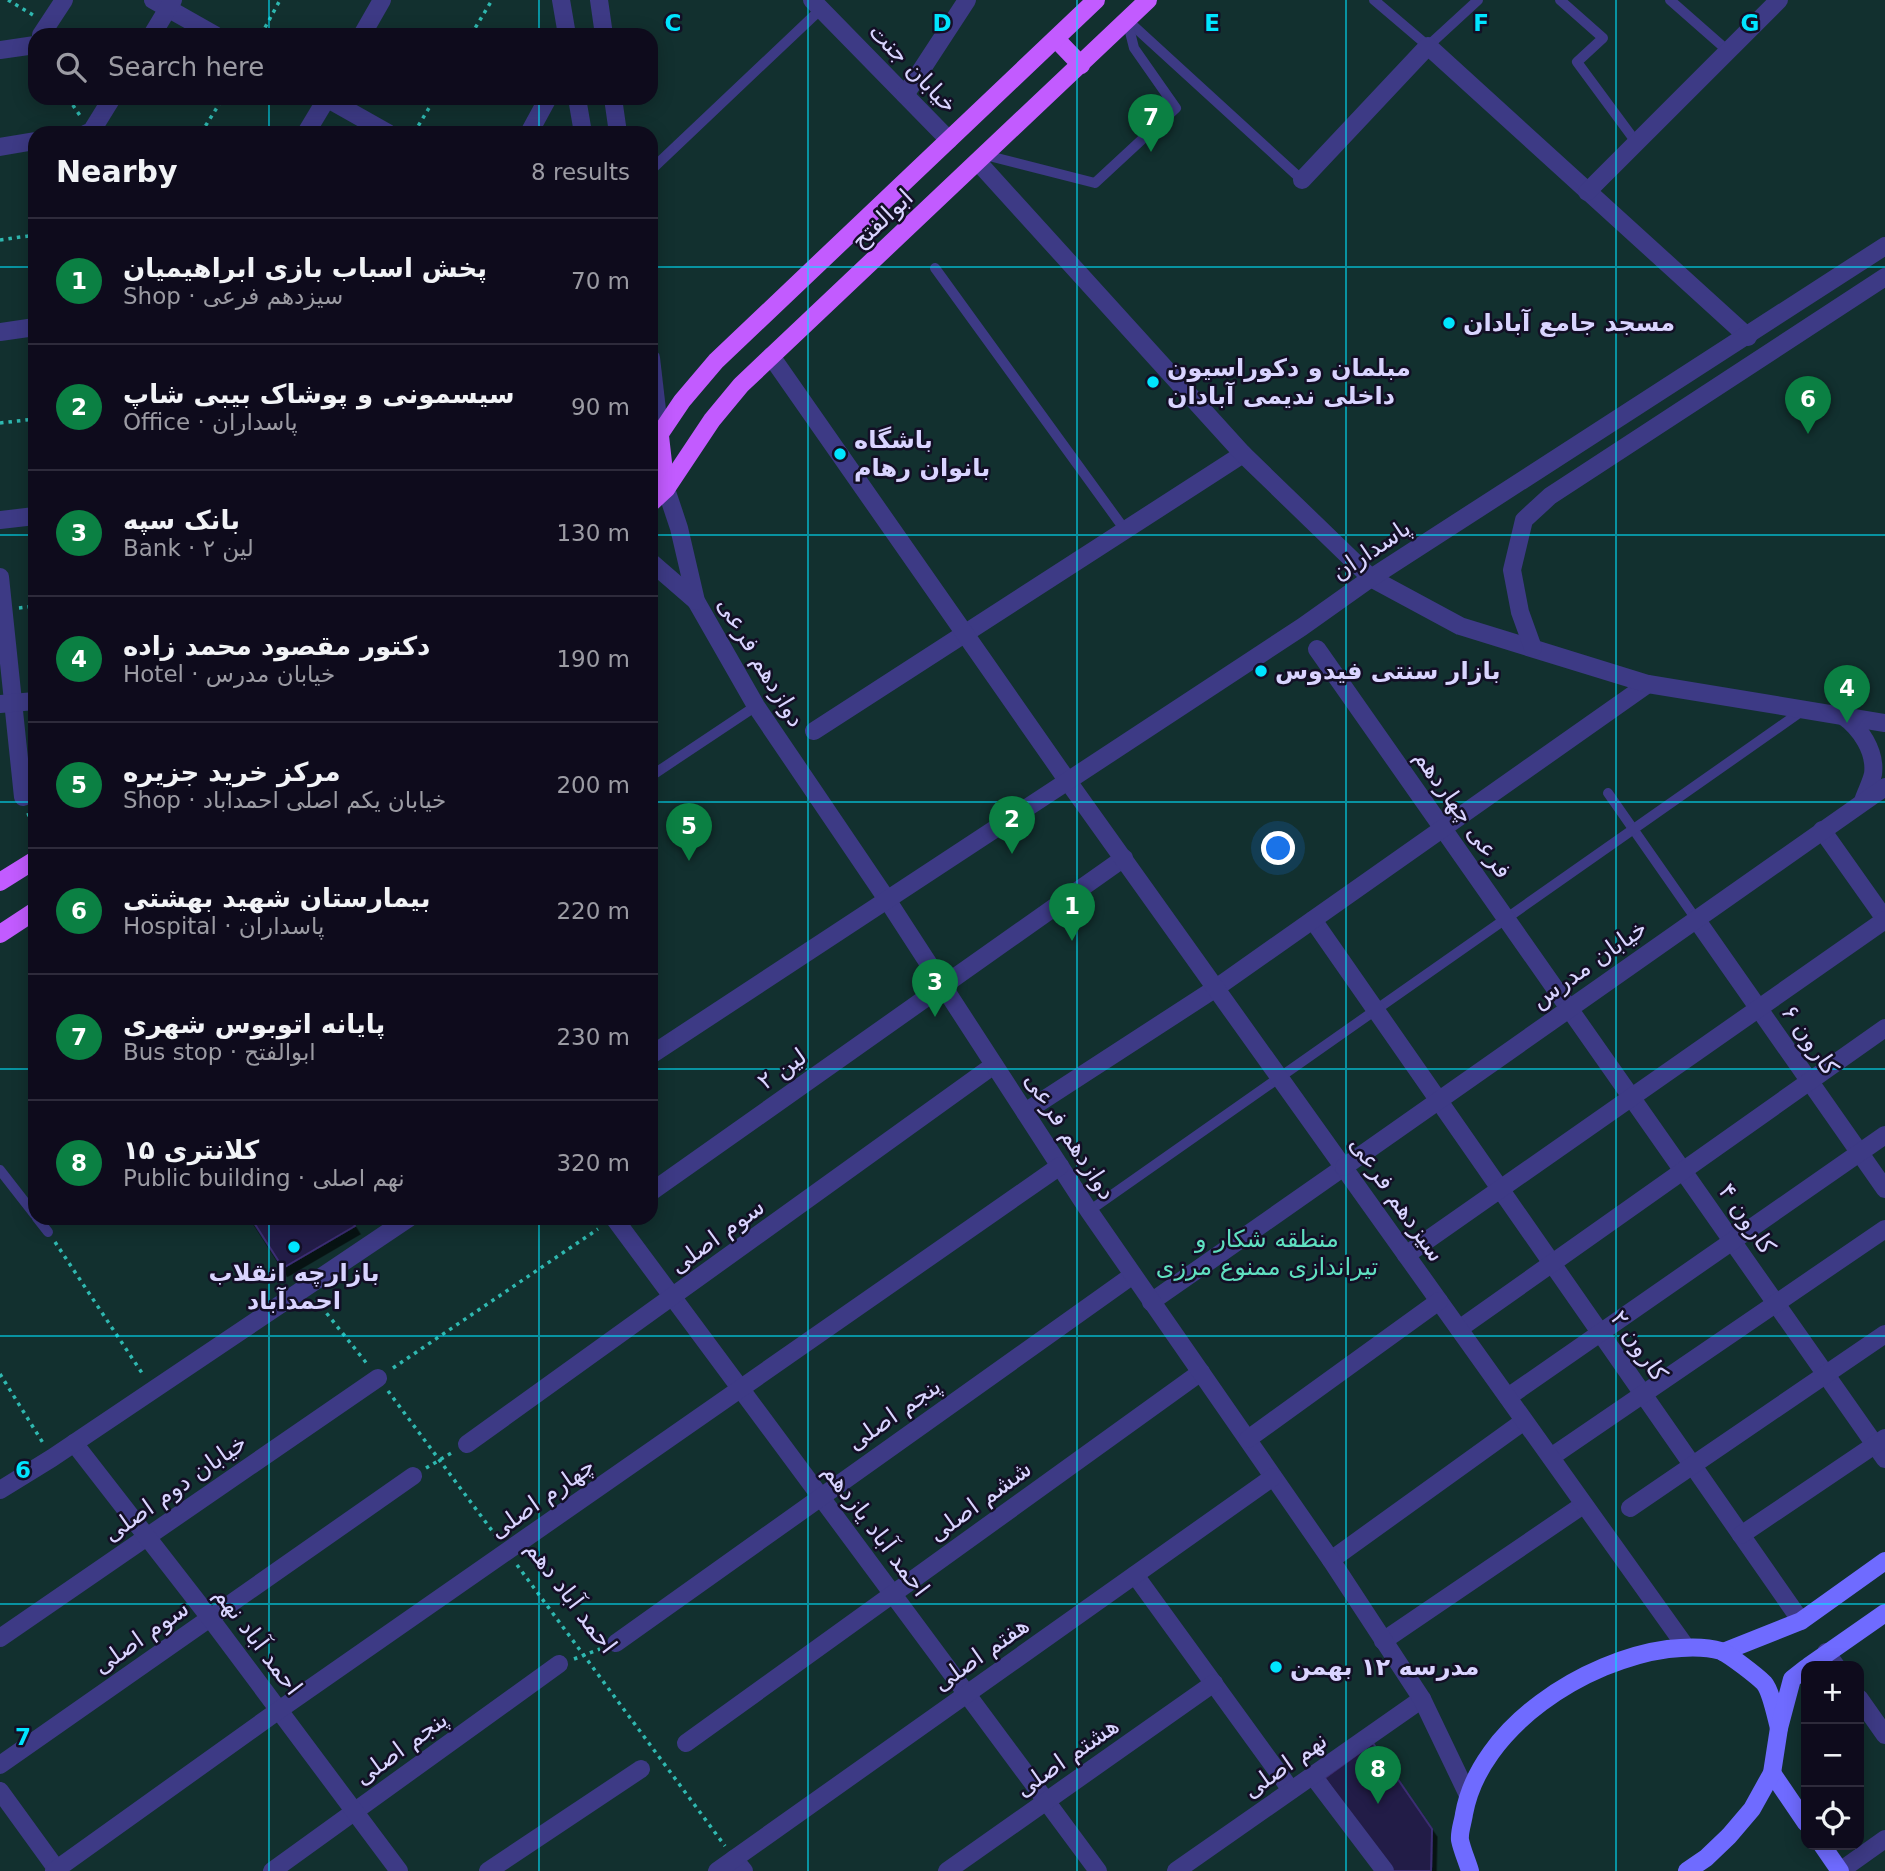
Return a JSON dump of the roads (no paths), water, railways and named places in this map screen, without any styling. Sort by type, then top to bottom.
[{"type":"main road","name":"ابوالفتح","points":[[658,437],[682,401],[716,361],[1096,0]]},
{"type":"main road","name":"ابوالفتح","points":[[658,496],[666,489],[712,420],[741,385],[1148,0]]},
{"type":"main road","points":[[1056,39],[1081,65]]},
{"type":"main road","points":[[658,455],[666,489]]},
{"type":"main road","points":[[0,882],[28,864]]},
{"type":"main road","points":[[0,934],[28,916]]},
{"type":"main road","points":[[1470,1871],[1460,1839],[1468,1794],[1488,1758],[1533,1709],[1572,1683],[1611,1663],[1645,1652],[1686,1647],[1723,1652],[1801,1621],[1885,1561]]},
{"type":"main road","points":[[1831,1659],[1885,1613]]},
{"type":"main road","points":[[1723,1652],[1766,1685],[1779,1728]]},
{"type":"main road","points":[[1687,1871],[1706,1858],[1752,1809],[1772,1773],[1779,1728],[1792,1679],[1801,1672]]},
{"type":"main road","points":[[1772,1773],[1801,1816]]},
{"type":"main road","points":[[1825,1850],[1840,1871]]},
{"type":"street","points":[[46,28],[64,0]]},
{"type":"street","points":[[366,28],[382,0]]},
{"type":"street","points":[[561,0],[566,28]]},
{"type":"street","points":[[599,0],[603,28]]},
{"type":"street","points":[[905,95],[967,0]]},
{"type":"street","points":[[1587,192],[1779,0]]},
{"type":"street","points":[[155,28],[165,3],[204,28]]},
{"type":"street","name":"خیابان جنت","points":[[820,3],[949,140]]},
{"type":"street","points":[[0,50],[28,46]]},
{"type":"street","points":[[1302,180],[1428,46],[1748,337]]},
{"type":"street","points":[[94,126],[108,105]]},
{"type":"street","points":[[310,126],[322,105]]},
{"type":"street","points":[[338,105],[376,126]]},
{"type":"street","points":[[533,126],[544,105]]},
{"type":"street","points":[[578,105],[582,126]]},
{"type":"street","points":[[614,105],[617,126]]},
{"type":"street","points":[[0,147],[28,142]]},
{"type":"street","points":[[982,158],[1243,454],[1371,578],[1460,626],[1648,684],[1885,723]]},
{"type":"street","name":"پاسداران","points":[[658,1050],[1302,627],[1371,578],[1885,247]]},
{"type":"street","points":[[1533,648],[1520,612],[1512,570],[1524,520],[1550,496],[1885,276]]},
{"type":"street","points":[[0,332],[28,328]]},
{"type":"street","name":"سیزدهم فرعی","points":[[771,356],[1068,780],[1686,1647]]},
{"type":"street","points":[[814,731],[1243,454]]},
{"type":"street","name":"دوازدهم فرعی","points":[[666,489],[679,528],[696,601],[756,706],[886,898],[1089,1211],[1331,1560],[1422,1699],[1468,1794]]},
{"type":"street","points":[[0,520],[28,517]]},
{"type":"street","points":[[658,568],[696,601]]},
{"type":"street","points":[[0,577],[7,703],[23,797]]},
{"type":"street","name":"فرعی چهاردهم","points":[[1317,649],[1568,1008]]},
{"type":"street","points":[[1025,1112],[1216,988],[1648,684]]},
{"type":"street","points":[[7,703],[28,702]]},
{"type":"street","points":[[1843,716],[1862,733],[1871,756],[1873,774],[1863,801]]},
{"type":"street","name":"خیابان مدرس","points":[[1151,1302],[1885,787]]},
{"type":"street","points":[[1406,1255],[1885,920],[1822,830]]},
{"type":"street","name":"لین ۲","points":[[658,1187],[1124,858]]},
{"type":"street","name":"کارون ۶","points":[[1696,919],[1885,1189]]},
{"type":"street","name":"کارون ۲","points":[[1313,920],[1801,1621]]},
{"type":"street","name":"کارون ۴","points":[[1568,1008],[1826,1374],[1882,1447]]},
{"type":"street","points":[[1459,1329],[1885,1028]]},
{"type":"street","name":"سوم اصلی","points":[[467,1444],[994,1065]]},
{"type":"street","points":[[1508,1397],[1885,1135]]},
{"type":"street","name":"چهارم اصلی","points":[[56,1870],[279,1710],[1060,1166]]},
{"type":"street","points":[[0,1490],[52,1458],[399,1225]]},
{"type":"street","name":"احمد آباد یازدهم","points":[[620,1225],[1098,1871]]},
{"type":"street","points":[[1551,1457],[1885,1229]]},
{"type":"street","name":"پنجم اصلی","points":[[616,1643],[1133,1275]]},
{"type":"street","points":[[1248,1439],[1439,1301]]},
{"type":"street","points":[[1630,1508],[1885,1334]]},
{"type":"street","name":"ششم اصلی","points":[[686,1743],[1201,1372]]},
{"type":"street","name":"خیابان دوم اصلی","points":[[0,1639],[378,1378]]},
{"type":"street","points":[[1331,1560],[1524,1421]]},
{"type":"street","name":"احمد آباد نهم","points":[[74,1443],[211,1618],[398,1871]]},
{"type":"street","points":[[1741,1535],[1882,1447]]},
{"type":"street","name":"سوم اصلی","points":[[0,1765],[413,1476]]},
{"type":"street","name":"هفتم اصلی","points":[[717,1871],[739,1865],[967,1694],[1273,1477]]},
{"type":"street","points":[[1383,1641],[1583,1505]]},
{"type":"street","points":[[1135,1574],[1292,1790]]},
{"type":"street","name":"پنجم اصلی","points":[[272,1871],[559,1664]]},
{"type":"street","name":"هشتم اصلی","points":[[947,1871],[1214,1683]]},
{"type":"street","name":"نهم اصلی","points":[[1176,1871],[1422,1699]]},
{"type":"street","points":[[1864,1705],[1884,1731]]},
{"type":"street","points":[[488,1871],[641,1769]]},
{"type":"street","points":[[1313,1776],[1385,1871]]},
{"type":"street","points":[[0,1791],[56,1870]]},
{"type":"street","points":[[1840,1871],[1885,1839]]},
{"type":"lane","points":[[1374,0],[1428,46],[1478,0]]},
{"type":"lane","points":[[1560,0],[1603,38],[1577,62],[1636,142]]},
{"type":"lane","points":[[1671,0],[1727,51]]},
{"type":"lane","points":[[658,163],[820,3]]},
{"type":"lane","points":[[982,158],[1095,183],[1176,108],[1134,47],[1127,20]]},
{"type":"lane","points":[[1127,20],[1302,180]]},
{"type":"lane","points":[[935,268],[1125,530]]},
{"type":"lane","points":[[658,771],[756,706]]},
{"type":"lane","points":[[1089,1211],[1804,709]]},
{"type":"lane","points":[[1608,793],[1696,919]]},
{"type":"lane","points":[[0,1170],[28,1207]]},
{"type":"lane","points":[[42,1225],[48,1232]]},
{"type":"place","name":"پایانه اتوبوس شهری","points":[[1151,152]]},
{"type":"place","name":"مسجد جامع آبادان","points":[[1449,323]]},
{"type":"place","name":"مبلمان و دکوراسیون داخلی ندیمی آبادان","points":[[1153,382]]},
{"type":"place","name":"بیمارستان شهید بهشتی","points":[[1808,434]]},
{"type":"place","name":"باشگاه بانوان رهام","points":[[840,454]]},
{"type":"place","name":"بازار سنتی فیدوس","points":[[1261,671]]},
{"type":"place","name":"دكتور مقصود محمد زاده","points":[[1847,723]]},
{"type":"place","name":"سیسمونی و پوشاک بیبی شاپ","points":[[1012,854]]},
{"type":"place","name":"مرکز خرید جزیره","points":[[689,861]]},
{"type":"place","name":"پخش اسباب بازی ابراهیمیان","points":[[1072,941]]},
{"type":"place","name":"بانک سپه","points":[[935,1017]]},
{"type":"place","name":"بازارچه انقلاب احمدآباد","points":[[294,1247]]},
{"type":"place","name":"مدرسه ۱۲ بهمن","points":[[1276,1667]]},
{"type":"place","name":"کلانتری ۱۵","points":[[1378,1804]]},
{"type":"park label","name":"منطقه شکار و تیراندازی ممنوع مرزی","points":[[1267,1253]]}]
